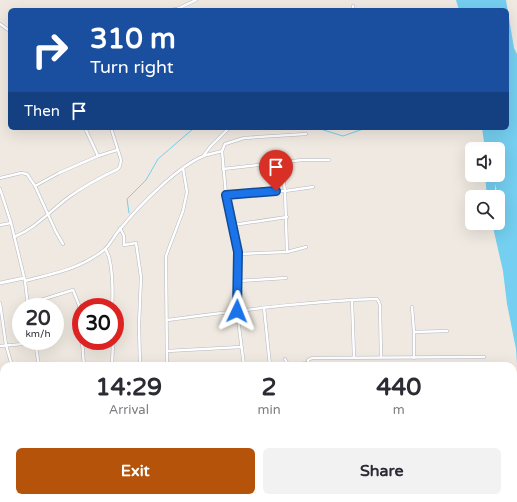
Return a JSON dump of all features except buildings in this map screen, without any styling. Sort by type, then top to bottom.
[{"type":"street","points":[[181,8],[196,0]]},
{"type":"street","points":[[86,130],[98,156]]},
{"type":"street","points":[[14,237],[27,232],[69,197],[92,181],[118,169],[121,164],[112,130]]},
{"type":"street","points":[[203,156],[227,130]]},
{"type":"street","points":[[243,362],[237,311],[238,254],[226,195],[222,151],[225,144],[244,138],[306,134]]},
{"type":"street","points":[[36,186],[59,173],[98,156],[117,150]]},
{"type":"street","points":[[0,283],[25,279],[82,265],[105,249],[120,228],[135,212],[183,168],[203,156],[222,151]]},
{"type":"street","points":[[223,169],[302,160],[329,160]]},
{"type":"street","points":[[281,163],[287,218],[287,252]]},
{"type":"street","points":[[168,362],[166,256],[183,211],[187,192],[183,168]]},
{"type":"street","points":[[0,178],[24,173],[27,174],[36,186],[63,244]]},
{"type":"street","points":[[226,195],[285,191],[313,187]]},
{"type":"street","points":[[0,189],[11,223],[25,279],[27,298]]},
{"type":"street","points":[[233,225],[287,218]]},
{"type":"street","points":[[0,225],[11,223]]},
{"type":"street","points":[[120,228],[124,236],[124,244],[136,243],[141,290],[139,325],[140,362]]},
{"type":"street","points":[[238,254],[287,252],[306,247]]},
{"type":"street","points":[[105,249],[109,253],[112,298]]},
{"type":"street","points":[[238,281],[286,278]]},
{"type":"street","points":[[50,298],[73,290],[76,298]]},
{"type":"street","points":[[167,320],[264,308],[352,300],[378,300],[381,357]]},
{"type":"street","points":[[352,300],[354,357]]},
{"type":"street","points":[[0,303],[6,345],[11,362]]},
{"type":"street","points":[[412,307],[414,358]]},
{"type":"street","points":[[264,308],[270,362]]},
{"type":"street","points":[[414,332],[447,331]]},
{"type":"street","points":[[0,346],[12,344]]},
{"type":"street","points":[[168,351],[241,347]]},
{"type":"street","points":[[36,350],[38,362]]},
{"type":"street","points":[[83,350],[84,362]]},
{"type":"street","points":[[112,362],[113,350]]},
{"type":"street","points":[[308,362],[308,360],[312,358],[484,357]]},
{"type":"water","points":[[456,0],[506,0],[507,8],[458,8]]},
{"type":"water","points":[[509,18],[514,48],[517,54],[517,362],[503,271],[494,230],[505,230],[505,190],[496,190],[495,184],[495,190],[486,190],[486,182],[505,182],[505,142],[484,142],[482,130],[509,130]]},
{"type":"waterway","points":[[129,213],[127,199],[146,180],[158,159],[192,130]]},
{"type":"waterway","points":[[324,130],[343,136],[360,130]]},
{"type":"route","points":[[237,311],[238,252],[226,195],[276,191]]}]
